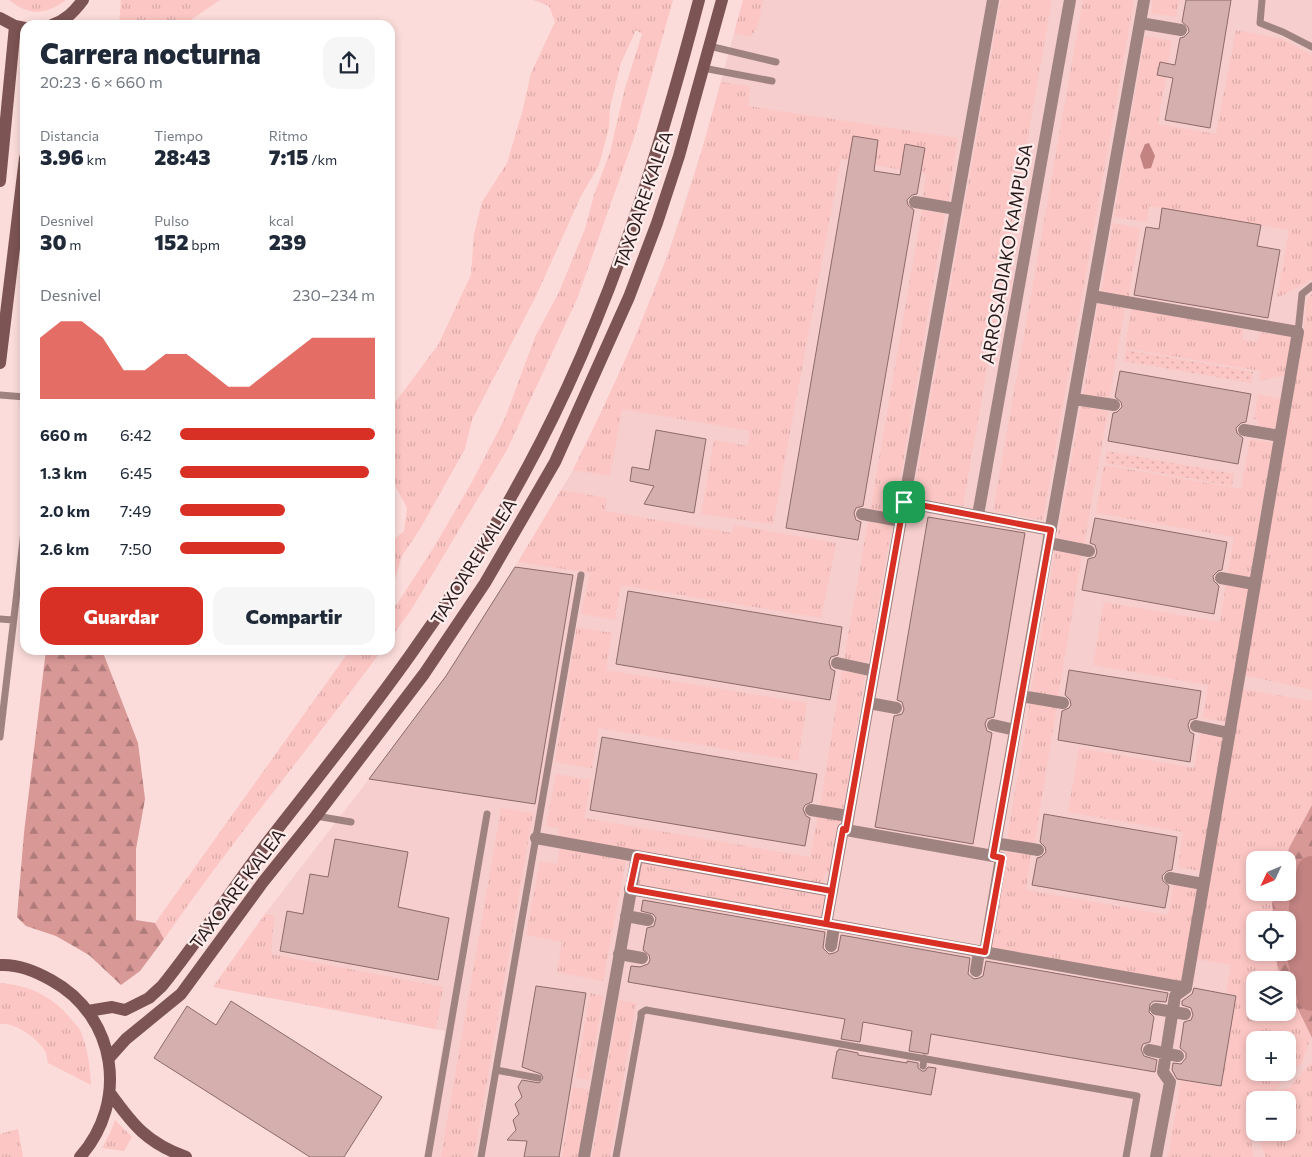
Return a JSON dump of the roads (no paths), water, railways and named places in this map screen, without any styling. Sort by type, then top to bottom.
[{"type":"street","points":[[63,20],[75,11],[83,0]]},
{"type":"street","name":"TAXOARE KALEA","points":[[88,1011],[112,1007],[125,1010],[149,998],[162,986],[251,864],[407,660],[484,543],[542,440],[612,282],[656,158],[699,0]]},
{"type":"street","name":"TAXOARE KALEA","points":[[109,1058],[126,1039],[181,994],[263,882],[316,816],[424,674],[485,583],[555,462],[629,297],[679,156],[722,0]]},
{"type":"street","points":[[846,830],[993,0]]},
{"type":"street","name":"ARROSADIAKO KAMPUSA","points":[[978,515],[1070,0]]},
{"type":"street","points":[[994,850],[1144,0]]},
{"type":"street","points":[[0,18],[20,27],[0,181]]},
{"type":"street","points":[[1140,22],[1181,30]]},
{"type":"street","points":[[915,202],[956,209]]},
{"type":"street","points":[[0,363],[20,218]]},
{"type":"street","points":[[1092,296],[1298,332],[1186,988],[1175,996],[1179,1013],[1172,1054],[1162,1072],[1170,1082],[1156,1157]]},
{"type":"street","points":[[1074,399],[1114,405]]},
{"type":"street","points":[[1244,430],[1280,436]]},
{"type":"street","points":[[904,502],[1051,530]]},
{"type":"street","points":[[862,514],[901,521]]},
{"type":"street","points":[[1049,543],[1089,551]]},
{"type":"street","points":[[1221,578],[1254,584]]},
{"type":"street","points":[[837,663],[874,671]]},
{"type":"street","points":[[1021,696],[1063,703]]},
{"type":"street","points":[[869,703],[896,708]]},
{"type":"street","points":[[993,725],[1015,730]]},
{"type":"street","points":[[1196,726],[1229,733]]},
{"type":"street","points":[[811,810],[848,816]]},
{"type":"street","points":[[831,946],[832,891],[843,829],[994,850],[1038,850]]},
{"type":"street","points":[[536,838],[832,891]]},
{"type":"street","points":[[976,971],[982,952],[1002,858],[994,850]]},
{"type":"street","points":[[584,1157],[637,856]]},
{"type":"street","points":[[1170,878],[1203,884]]},
{"type":"street","points":[[630,889],[903,940],[1186,988]]},
{"type":"street","points":[[626,916],[648,920]]},
{"type":"street","points":[[619,954],[642,958]]},
{"type":"street","points":[[1,964],[36,972],[65,988],[88,1011],[102,1034],[109,1058],[110,1092],[104,1120],[91,1145],[80,1157]]},
{"type":"street","points":[[1156,1009],[1179,1013]]},
{"type":"street","points":[[1149,1050],[1172,1054]]},
{"type":"street","points":[[110,1092],[130,1121],[140,1131],[155,1143],[186,1157]]},
{"type":"lane","points":[[1262,0],[1260,23],[1312,47]]},
{"type":"lane","points":[[709,46],[776,62]]},
{"type":"lane","points":[[703,68],[772,81]]},
{"type":"lane","points":[[1298,332],[1302,294],[1312,286]]},
{"type":"lane","points":[[0,394],[20,396]]},
{"type":"lane","points":[[0,737],[20,564]]},
{"type":"lane","points":[[481,1157],[582,575]]},
{"type":"lane","points":[[0,619],[13,620]]},
{"type":"lane","points":[[428,1157],[487,814]]},
{"type":"lane","points":[[316,816],[351,822]]},
{"type":"lane","points":[[616,1157],[641,1017],[643,1011],[648,1010],[924,1062],[1137,1096],[1126,1157]]},
{"type":"lane","points":[[496,1070],[538,1078]]},
{"type":"waterway","points":[[1312,871],[1305,898],[1300,949],[1312,996]]},
{"type":"waterway","points":[[1303,911],[1312,909]]}]
